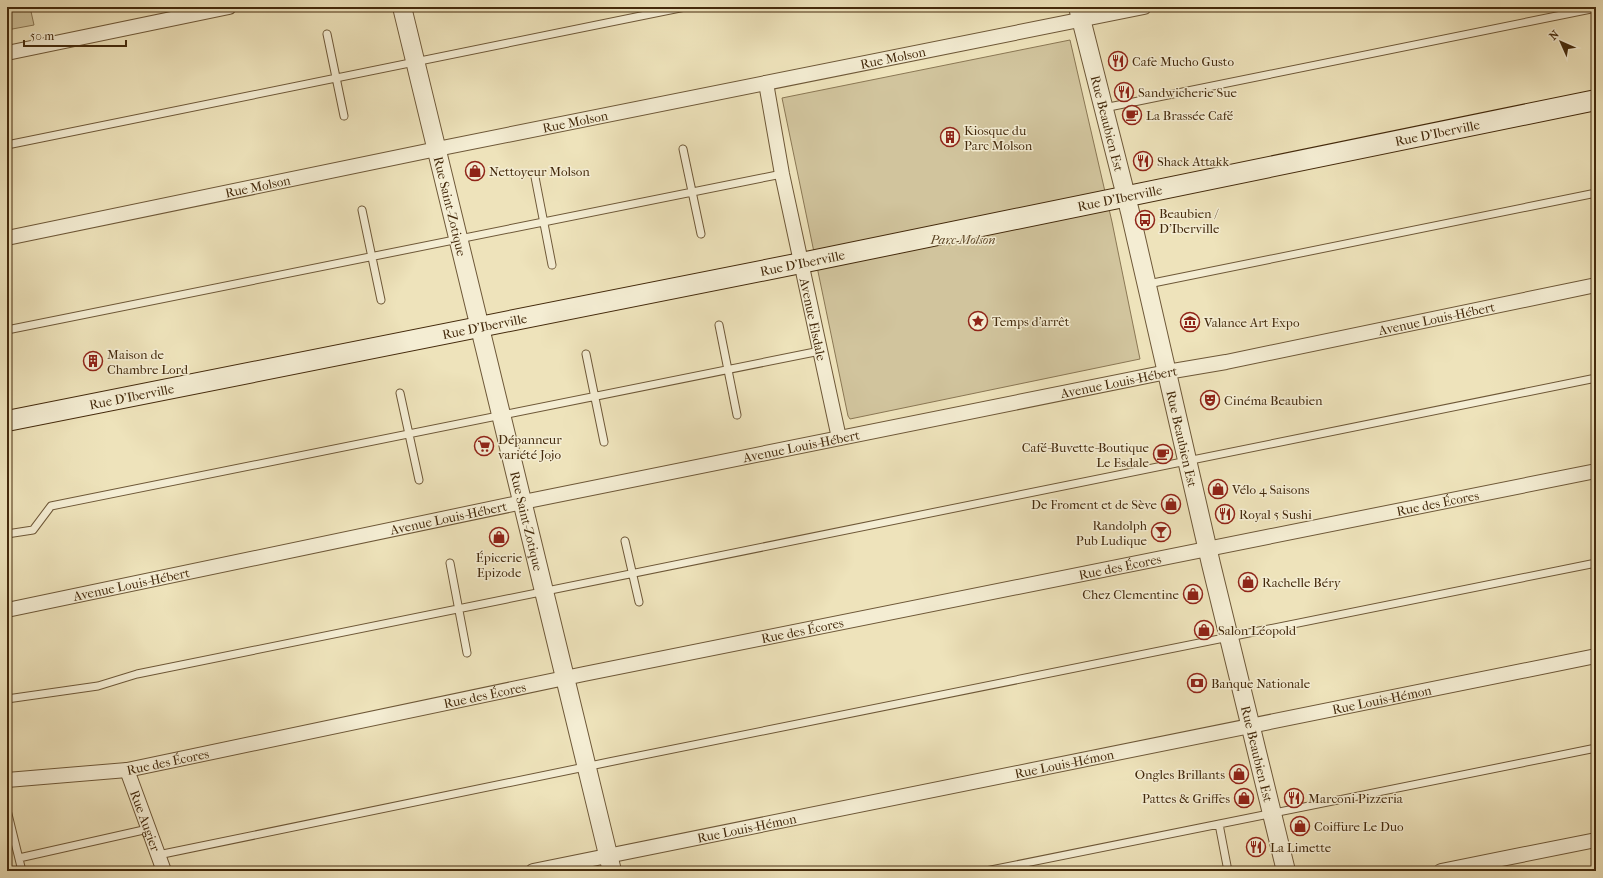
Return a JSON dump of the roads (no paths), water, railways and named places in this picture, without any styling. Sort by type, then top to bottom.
[{"type":"main road","name":"Rue D'Iberville","points":[[7,421],[801,262],[1596,100]]},
{"type":"street","points":[[7,53],[229,7]]},
{"type":"street","name":"Rue Saint-Zotique","points":[[402,7],[460,239],[610,863]]},
{"type":"street","name":"Rue Molson","points":[[7,238],[766,83],[1080,13],[1144,7]]},
{"type":"street","name":"Rue Beaubien Est","points":[[1080,13],[1126,196],[1187,461],[1286,871]]},
{"type":"street","name":"Avenue Elsdale","points":[[766,83],[782,174],[839,438]]},
{"type":"street","name":"Avenue Louis-Hébert","points":[[7,610],[523,502],[1167,372],[1241,359],[1596,286]]},
{"type":"street","name":"Rue des Écores","points":[[7,780],[127,770],[566,678],[1596,471]]},
{"type":"street","name":"Rue Louis-Hémon","points":[[533,871],[610,863],[1251,726],[1596,656]]},
{"type":"street","name":"Rue Augier","points":[[127,770],[164,871]]},
{"type":"street","points":[[1441,871],[1596,840]]},
{"type":"lane","points":[[7,145],[685,7]]},
{"type":"lane","points":[[1104,108],[1596,8]]},
{"type":"lane","points":[[327,34],[344,116]]},
{"type":"lane","points":[[683,149],[700,234]]},
{"type":"lane","points":[[7,330],[782,174]]},
{"type":"lane","points":[[535,177],[552,265]]},
{"type":"lane","points":[[1146,284],[1596,193]]},
{"type":"lane","points":[[362,210],[381,300]]},
{"type":"lane","points":[[719,325],[737,415]]},
{"type":"lane","points":[[7,534],[34,530],[52,506],[820,351]]},
{"type":"lane","points":[[586,354],[604,442]]},
{"type":"lane","points":[[7,699],[98,686],[137,674],[544,590],[1596,378]]},
{"type":"lane","points":[[400,393],[419,480]]},
{"type":"lane","points":[[625,541],[639,602]]},
{"type":"lane","points":[[450,563],[467,653]]},
{"type":"lane","points":[[158,855],[1596,563]]},
{"type":"lane","points":[[986,871],[1596,748]]},
{"type":"lane","points":[[7,810],[22,871]]},
{"type":"lane","points":[[1219,824],[1228,871]]},
{"type":"lane","points":[[20,858],[148,829]]},
{"type":"place","name":"Cafe Mucho Gusto","points":[[1118,61]]},
{"type":"place","name":"Sandwicherie Sue","points":[[1124,92]]},
{"type":"place","name":"La Brassée Café","points":[[1132,115]]},
{"type":"place","name":"Kiosque du Parc Molson","points":[[950,137]]},
{"type":"place","name":"Shack Attakk","points":[[1143,161]]},
{"type":"place","name":"Nettoyeur Molson","points":[[475,171]]},
{"type":"place","name":"Beaubien / D'Iberville","points":[[1145,220]]},
{"type":"place","name":"Temps d'arrêt","points":[[978,321]]},
{"type":"place","name":"Valance Art Expo","points":[[1190,322]]},
{"type":"place","name":"Maison de Chambre Lord","points":[[93,361]]},
{"type":"place","name":"Cinéma Beaubien","points":[[1210,400]]},
{"type":"place","name":"Dépanneur variété Jojo","points":[[484,446]]},
{"type":"place","name":"Café-Buvette-Boutique Le Esdale","points":[[1163,454]]},
{"type":"place","name":"Vélo 4 Saisons","points":[[1218,489]]},
{"type":"place","name":"De Froment et de Sève","points":[[1171,504]]},
{"type":"place","name":"Royal 5 Sushi","points":[[1225,514]]},
{"type":"place","name":"Randolph Pub Ludique","points":[[1161,532]]},
{"type":"place","name":"Épicerie Epizode","points":[[499,537]]},
{"type":"place","name":"Rachelle Béry","points":[[1248,582]]},
{"type":"place","name":"Chez Clementine","points":[[1193,594]]},
{"type":"place","name":"Salon Léopold","points":[[1204,630]]},
{"type":"place","name":"Banque Nationale","points":[[1197,683]]},
{"type":"place","name":"Ongles Brillants","points":[[1239,774]]},
{"type":"place","name":"Pattes & Griffes","points":[[1244,798]]},
{"type":"place","name":"Marconi Pizzeria","points":[[1294,798]]},
{"type":"place","name":"Coiffure Le Duo","points":[[1300,826]]},
{"type":"place","name":"La Limette","points":[[1256,847]]},
{"type":"park label","name":"Parc Molson","points":[[963,239]]}]
